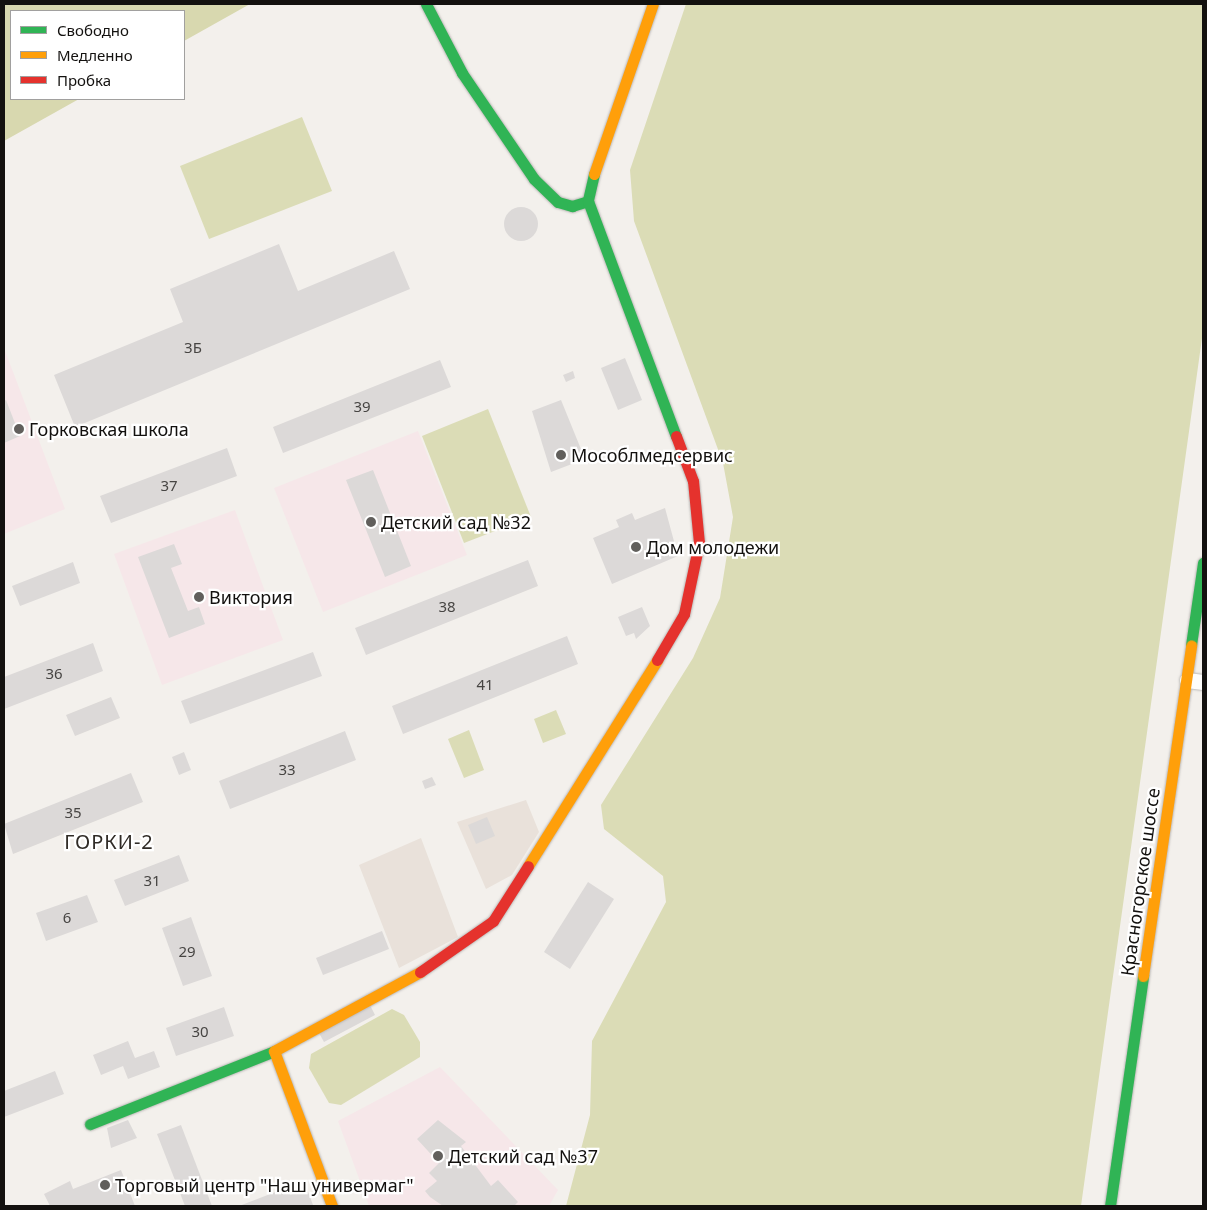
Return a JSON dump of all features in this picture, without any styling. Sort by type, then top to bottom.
[{"type":"street","points":[[426,4],[462,73],[534,179],[558,202],[572,206],[588,201]]},
{"type":"street","points":[[90,1124],[274,1051],[445,958],[493,921],[617,730],[684,614],[700,544],[694,481],[588,201],[594,172],[653,4]]},
{"type":"street","name":"Красногорское шоссе","points":[[1110,1206],[1203,563]]},
{"type":"street","points":[[1187,680],[1203,682]]},
{"type":"street","points":[[274,1051],[332,1206]]},
{"type":"shaded area","name":"Горковская школа","points":[[4,348],[65,509],[4,534]]},
{"type":"shaded area","name":"Детский сад №32","points":[[418,431],[467,555],[323,612],[274,488]]},
{"type":"shaded area","name":"Виктория","points":[[235,510],[283,640],[162,685],[114,554]]},
{"type":"shaded area","points":[[526,800],[539,832],[512,875],[486,889],[457,822]]},
{"type":"shaded area","points":[[421,838],[458,937],[399,968],[359,865]]},
{"type":"shaded area","name":"Детский сад №37","points":[[440,1067],[558,1190],[549,1206],[369,1206],[338,1121]]},
{"type":"green space","points":[[4,4],[250,4],[185,40],[185,10],[10,10],[10,100],[77,100],[4,141]]},
{"type":"green space","points":[[686,4],[1203,4],[1203,331],[1081,1206],[566,1206],[590,1115],[592,1041],[666,902],[663,876],[604,829],[601,805],[693,658],[720,598],[733,517],[723,463],[634,221],[630,170]]},
{"type":"green space","points":[[302,117],[332,191],[209,239],[180,166]]},
{"type":"green space","points":[[488,409],[531,517],[464,543],[422,436]]},
{"type":"green space","points":[[556,710],[566,734],[543,743],[534,719]]},
{"type":"green space","points":[[469,730],[484,770],[464,778],[448,739]]},
{"type":"green space","points":[[392,1009],[404,1015],[420,1042],[420,1057],[341,1105],[329,1103],[309,1068],[311,1054]]},
{"type":"building","points":[[521,207],[533,212],[538,224],[533,236],[521,241],[509,236],[504,224],[509,212]]},
{"type":"building","points":[[279,244],[298,291],[394,251],[410,289],[75,427],[54,375],[183,322],[170,289]]},
{"type":"building","points":[[625,358],[642,400],[618,410],[601,368]]},
{"type":"building","points":[[440,360],[451,387],[283,453],[273,427]]},
{"type":"building","points":[[573,371],[575,378],[566,382],[563,375]]},
{"type":"building","points":[[6,400],[20,436],[4,443],[4,401]]},
{"type":"building","points":[[561,400],[585,459],[551,472],[532,411]]},
{"type":"building","points":[[227,448],[237,476],[111,523],[100,496]]},
{"type":"building","points":[[373,470],[411,566],[385,577],[346,480]]},
{"type":"building","name":"Дом молодежи","points":[[665,508],[678,556],[612,584],[593,538],[619,527],[616,520],[632,513],[635,520]]},
{"type":"building","points":[[174,544],[182,564],[171,568],[188,611],[199,607],[205,624],[169,638],[138,557]]},
{"type":"building","points":[[528,560],[538,586],[366,655],[355,628]]},
{"type":"building","points":[[73,562],[80,583],[20,606],[12,586]]},
{"type":"building","points":[[642,607],[650,626],[636,639],[634,633],[626,636],[618,617]]},
{"type":"building","points":[[567,636],[578,664],[403,734],[392,706]]},
{"type":"building","points":[[93,643],[103,671],[4,709],[4,677]]},
{"type":"building","points":[[313,652],[322,676],[190,724],[181,701]]},
{"type":"building","points":[[111,697],[120,718],[75,736],[66,715]]},
{"type":"building","points":[[345,731],[356,760],[230,809],[219,781]]},
{"type":"building","points":[[184,752],[191,770],[179,775],[172,757]]},
{"type":"building","points":[[131,773],[143,802],[13,854],[4,824]]},
{"type":"building","points":[[432,777],[436,785],[425,789],[422,781]]},
{"type":"building","points":[[487,817],[495,836],[476,844],[468,825]]},
{"type":"building","points":[[179,855],[189,881],[125,906],[114,880]]},
{"type":"building","points":[[588,882],[614,899],[570,969],[544,952]]},
{"type":"building","points":[[87,895],[98,922],[46,941],[36,913]]},
{"type":"building","points":[[191,917],[212,976],[183,986],[162,928]]},
{"type":"building","points":[[382,931],[389,949],[323,975],[316,958]]},
{"type":"building","points":[[370,1005],[375,1015],[324,1042],[319,1033]]},
{"type":"building","points":[[224,1007],[234,1036],[176,1056],[166,1028]]},
{"type":"building","points":[[128,1041],[135,1058],[154,1051],[160,1067],[128,1079],[123,1066],[101,1075],[93,1055]]},
{"type":"building","points":[[55,1071],[64,1094],[4,1117],[4,1091]]},
{"type":"building","points":[[128,1120],[137,1138],[111,1148],[107,1128]]},
{"type":"building","points":[[438,1120],[466,1142],[461,1146],[491,1186],[498,1180],[518,1202],[514,1206],[443,1206],[430,1197],[425,1191],[437,1181],[429,1173],[439,1163],[417,1139]]},
{"type":"building","points":[[181,1125],[212,1206],[185,1206],[157,1134]]},
{"type":"building","name":"Торговый центр \"Наш универмаг\"","points":[[121,1170],[135,1206],[50,1206],[44,1194],[70,1181],[73,1189]]},
{"type":"building","points":[[304,1181],[313,1205],[239,1206]]},
{"type":"traffic: fast","points":[[426,4],[462,73],[534,179],[558,202],[572,206],[588,201]]},
{"type":"traffic: fast","points":[[594,174],[588,201],[676,436]]},
{"type":"traffic: fast","points":[[1191,645],[1203,563]]},
{"type":"traffic: fast","points":[[1110,1206],[1143,976]]},
{"type":"traffic: fast","points":[[90,1124],[274,1051]]},
{"type":"traffic: slow","points":[[594,174],[653,4]]},
{"type":"traffic: slow","points":[[1143,976],[1191,645]]},
{"type":"traffic: slow","points":[[528,866],[657,660]]},
{"type":"traffic: slow","points":[[332,1206],[274,1051],[420,972]]},
{"type":"traffic: jam","points":[[657,660],[684,614],[699,543],[693,481],[676,436]]},
{"type":"traffic: jam","points":[[420,972],[493,921],[528,866]]},
{"type":"place","name":"Горковская школа","points":[[19,429]]},
{"type":"place","name":"Мособлмедсервис","points":[[561,455]]},
{"type":"place","name":"Детский сад №32","points":[[371,522]]},
{"type":"place","name":"Дом молодежи","points":[[636,547]]},
{"type":"place","name":"Виктория","points":[[199,597]]},
{"type":"place","name":"Детский сад №37","points":[[438,1156]]},
{"type":"place","name":"Торговый центр \"Наш универмаг\"","points":[[105,1185]]},
{"type":"district","name":"ГОРКИ-2","points":[[109,841]]}]
